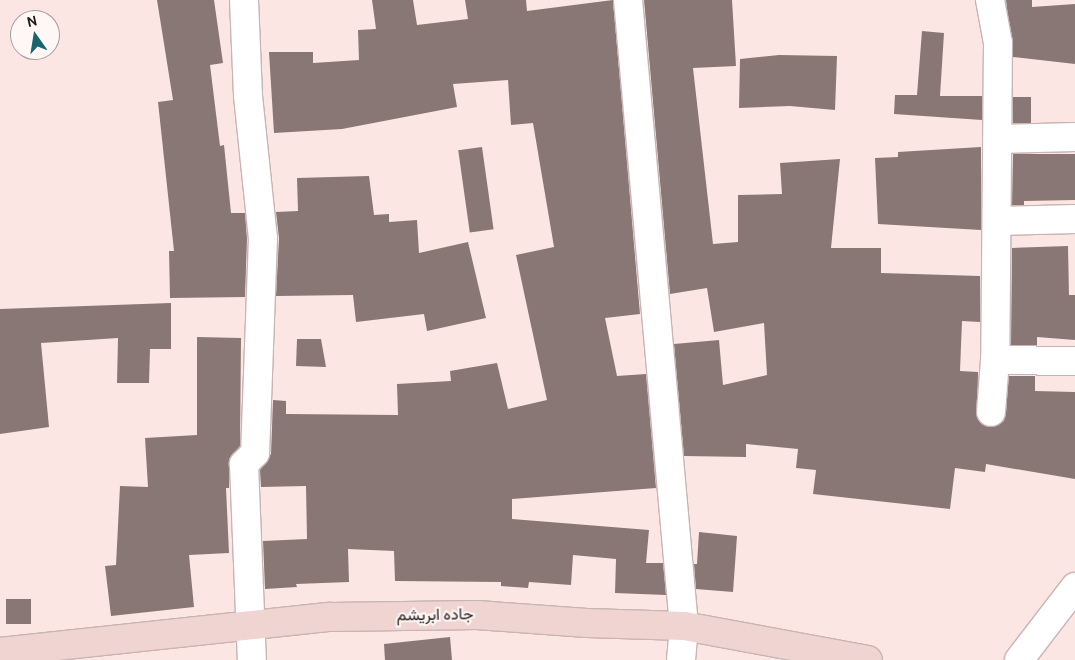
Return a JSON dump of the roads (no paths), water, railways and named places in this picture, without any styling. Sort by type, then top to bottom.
[{"type":"main road","name":"جاده ابریشم","points":[[0,652],[330,617],[478,615],[587,623],[684,626],[868,660]]},
{"type":"street","points":[[244,0],[248,96],[263,238],[255,453],[244,464],[252,660]]},
{"type":"street","points":[[628,0],[684,626],[681,660]]},
{"type":"street","points":[[990,0],[998,43],[995,360],[991,412]]},
{"type":"street","points":[[998,139],[1075,138]]},
{"type":"street","points":[[997,221],[1075,219]]},
{"type":"street","points":[[995,360],[1075,361]]},
{"type":"street","points":[[1019,660],[1075,587]]}]
